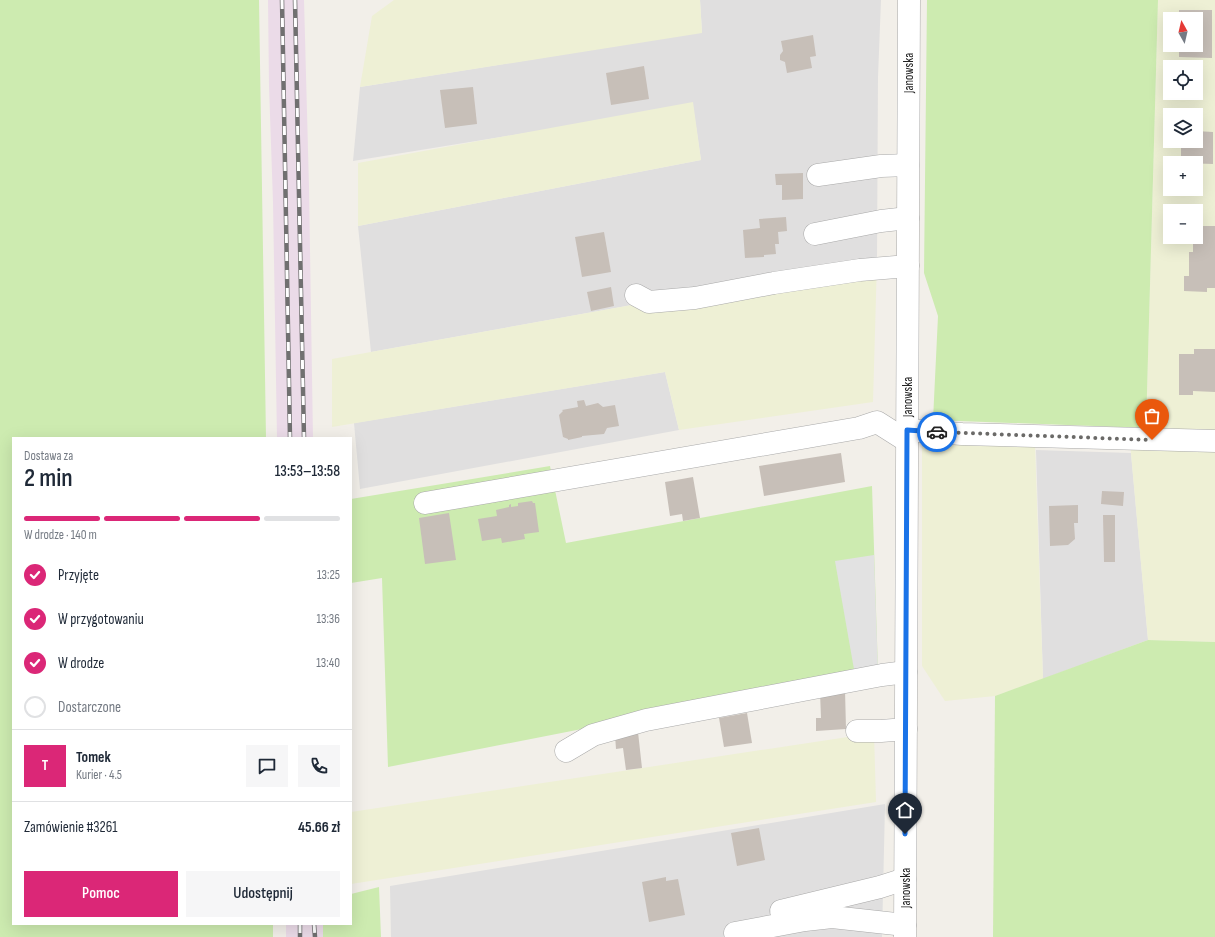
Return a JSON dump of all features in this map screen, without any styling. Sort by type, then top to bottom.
[{"type":"street","name":"Janowska","points":[[905,931],[908,0]]},
{"type":"street","points":[[818,175],[880,166],[908,165]]},
{"type":"street","points":[[815,234],[881,221],[908,218]]},
{"type":"street","points":[[636,296],[649,302],[695,298],[774,283],[860,270],[908,266]]},
{"type":"street","points":[[425,503],[859,428],[877,422],[907,436],[970,434],[1215,441]]},
{"type":"street","points":[[566,751],[593,736],[646,720],[882,675],[906,672]]},
{"type":"street","points":[[856,730],[881,731],[906,729]]},
{"type":"street","points":[[905,879],[742,926],[832,917],[905,931]]},
{"type":"shaded area","points":[[268,0],[304,0],[313,437],[277,437],[273,202]]},
{"type":"shaded area","points":[[700,0],[881,0],[878,77],[877,261],[371,352],[358,226],[701,160],[693,106],[353,161],[360,87],[702,32]]},
{"type":"shaded area","points":[[665,372],[679,430],[360,489],[354,423]]},
{"type":"shaded area","points":[[1036,450],[1131,453],[1148,640],[1043,679]]},
{"type":"shaded area","points":[[874,555],[878,671],[855,675],[835,561]]},
{"type":"shaded area","points":[[885,804],[882,937],[391,937],[390,886]]},
{"type":"shaded area","points":[[286,925],[323,925],[323,937],[286,937]]},
{"type":"green space","points":[[0,0],[259,0],[266,437],[12,437],[12,925],[273,925],[273,937],[0,937]]},
{"type":"green space","points":[[394,0],[700,0],[702,33],[360,87],[372,16]]},
{"type":"green space","points":[[927,0],[1158,0],[1146,428],[933,420],[938,316],[924,273]]},
{"type":"green space","points":[[1158,0],[1215,0],[1215,432],[1146,428]]},
{"type":"green space","points":[[693,102],[701,160],[358,226],[358,163]]},
{"type":"green space","points":[[877,261],[873,402],[679,430],[665,372],[332,427],[332,359]]},
{"type":"green space","points":[[922,440],[1035,444],[1043,679],[995,696],[945,701],[922,666]]},
{"type":"green space","points":[[1130,443],[1215,446],[1215,642],[1148,640]]},
{"type":"green space","points":[[550,466],[566,543],[872,486],[878,671],[388,767],[382,578],[352,583],[352,499]]},
{"type":"green space","points":[[1148,640],[1215,642],[1215,937],[993,937],[995,696]]},
{"type":"green space","points":[[874,733],[876,802],[352,884],[352,812]]},
{"type":"green space","points":[[379,887],[381,937],[323,937],[323,925],[352,925],[352,894]]},
{"type":"building","points":[[1179,10],[1212,10],[1212,58],[1179,57],[1179,52],[1203,52],[1203,12],[1179,12]]},
{"type":"building","points":[[813,35],[816,56],[810,57],[812,68],[787,73],[785,62],[780,60],[780,55],[783,51],[781,41]]},
{"type":"building","points":[[644,66],[649,99],[611,105],[606,73]]},
{"type":"building","points":[[473,87],[477,124],[445,128],[440,90]]},
{"type":"building","points":[[1203,131],[1213,132],[1213,164],[1203,164],[1203,156],[1181,156],[1181,148],[1203,148]]},
{"type":"building","points":[[803,173],[803,199],[782,200],[782,185],[776,185],[775,174]]},
{"type":"building","points":[[786,217],[787,231],[778,232],[779,244],[775,244],[776,254],[764,255],[764,257],[745,258],[743,230],[760,228],[759,219]]},
{"type":"building","points":[[1203,226],[1215,226],[1215,288],[1207,288],[1207,292],[1184,291],[1184,276],[1189,276],[1189,252],[1193,252],[1193,244],[1203,244]]},
{"type":"building","points":[[604,232],[611,272],[582,277],[575,237]]},
{"type":"building","points":[[611,287],[614,306],[591,311],[587,292]]},
{"type":"building","points":[[1194,349],[1215,349],[1215,392],[1193,391],[1193,395],[1179,395],[1179,354],[1194,354]]},
{"type":"building","points":[[584,400],[586,406],[598,403],[603,407],[615,405],[619,426],[607,428],[604,434],[582,436],[568,440],[563,437],[559,415],[563,411],[562,410],[578,407],[577,401]]},
{"type":"building","points":[[841,453],[845,482],[764,496],[759,466]]},
{"type":"building","points":[[693,477],[700,518],[683,521],[682,514],[670,516],[665,482]]},
{"type":"building","points":[[1102,491],[1124,492],[1123,506],[1101,504]]},
{"type":"building","points":[[532,501],[535,503],[539,532],[524,534],[525,539],[502,543],[501,538],[482,541],[478,519],[497,516],[496,510],[509,507],[511,504],[511,507],[518,506],[518,503]]},
{"type":"building","points":[[1078,505],[1078,523],[1074,523],[1075,539],[1068,545],[1050,546],[1049,506]]},
{"type":"building","points":[[449,513],[456,560],[425,564],[419,518]]},
{"type":"building","points":[[1103,515],[1115,515],[1115,562],[1104,562]]},
{"type":"building","points":[[845,690],[846,729],[816,731],[816,718],[821,718],[820,692]]},
{"type":"building","points":[[747,713],[752,743],[724,747],[719,718]]},
{"type":"building","points":[[638,732],[642,768],[626,770],[623,748],[616,749],[615,735]]},
{"type":"building","points":[[759,828],[765,860],[737,866],[731,833]]},
{"type":"building","points":[[666,877],[666,881],[678,879],[685,915],[649,922],[642,882]]},
{"type":"railway","points":[[282,0],[290,437]]},
{"type":"railway","points":[[295,0],[304,437]]},
{"type":"railway","points":[[300,925],[300,937]]},
{"type":"railway","points":[[314,925],[315,937]]},
{"type":"way so far","points":[[937,432],[1152,440]]},
{"type":"route","points":[[905,834],[907,430],[937,432]]}]
